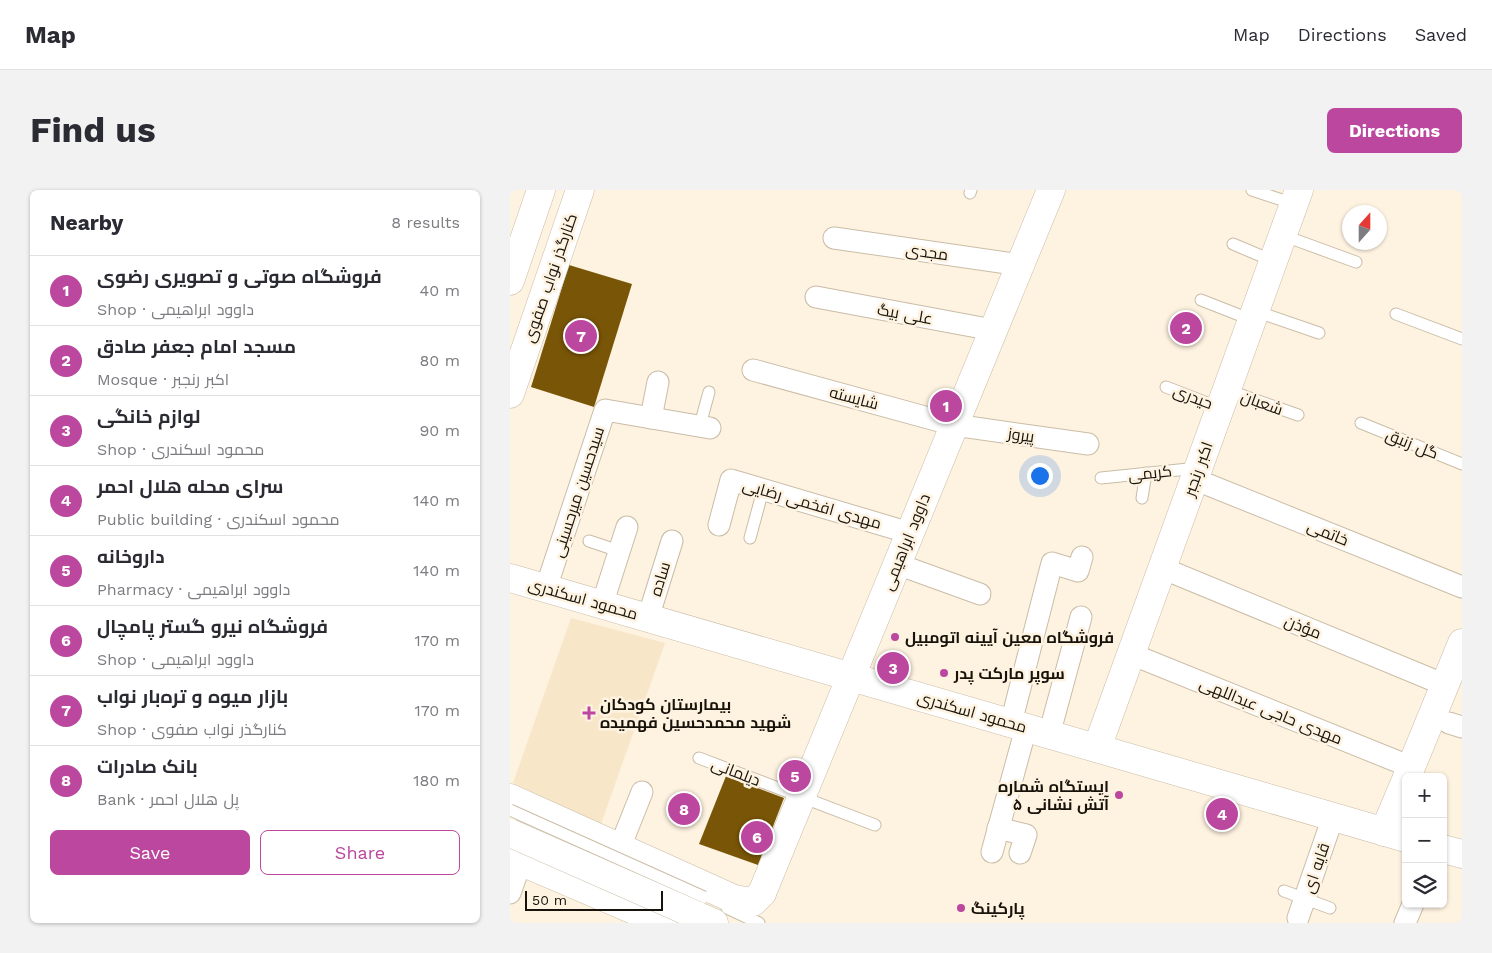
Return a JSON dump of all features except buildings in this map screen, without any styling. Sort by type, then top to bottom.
[{"type":"main road","points":[[510,281],[541,190]]},
{"type":"main road","name":"کنارگذر نواب صفوی","points":[[510,394],[580,190]]},
{"type":"main road","name":"داوود ابراهیمی","points":[[620,847],[734,899],[753,902],[762,894],[1051,190]]},
{"type":"main road","name":"اکبر رنجبر","points":[[1097,748],[1296,197]]},
{"type":"main road","name":"محمود اسکندری","points":[[510,578],[1395,835]]},
{"type":"main road","points":[[1409,773],[1462,643]]},
{"type":"main road","points":[[510,798],[620,847]]},
{"type":"main road","points":[[1395,835],[1402,803]]},
{"type":"main road","points":[[510,833],[705,912]]},
{"type":"main road","points":[[1447,850],[1462,854]]},
{"type":"main road","points":[[516,859],[664,923]]},
{"type":"street","name":"مجدی","points":[[834,238],[1020,265]]},
{"type":"street","name":"علی بیگ","points":[[816,297],[993,330]]},
{"type":"street","name":"شایسته","points":[[753,370],[954,426]]},
{"type":"street","points":[[651,418],[658,382]]},
{"type":"street","name":"سیدحسین میرحسینی","points":[[546,588],[605,410],[705,426]]},
{"type":"street","name":"پیروز","points":[[954,426],[1088,444]]},
{"type":"street","name":"خاتمی","points":[[1196,474],[1462,587]]},
{"type":"street","name":"مهدی افخمی رضایی","points":[[718,525],[730,480],[910,532]]},
{"type":"street","points":[[602,605],[627,527]]},
{"type":"street","name":"ساده","points":[[648,618],[672,540]]},
{"type":"street","points":[[1029,729],[1052,563],[1078,570],[1082,557]]},
{"type":"street","points":[[897,564],[980,594]]},
{"type":"street","name":"مؤذن","points":[[1162,568],[1445,685]]},
{"type":"street","points":[[992,852],[1029,729],[1081,617]]},
{"type":"street","name":"مهدی حاجی عبداللهی","points":[[1131,654],[1403,773]]},
{"type":"street","points":[[620,847],[642,792]]},
{"type":"street","name":"قایه ای","points":[[1302,908],[1333,817]]},
{"type":"street","points":[[998,828],[1026,835],[1020,853]]},
{"type":"street","points":[[510,893],[516,859]]},
{"type":"street","points":[[1405,923],[1411,908]]},
{"type":"lane","points":[[1252,190],[1296,197]]},
{"type":"lane","points":[[1282,235],[1356,262]]},
{"type":"lane","points":[[1233,244],[1273,261]]},
{"type":"lane","points":[[1201,300],[1319,333]]},
{"type":"lane","points":[[1396,314],[1462,339]]},
{"type":"lane","name":"حیدری","points":[[1166,387],[1223,399]]},
{"type":"lane","points":[[705,426],[709,392]]},
{"type":"lane","name":"شعبان","points":[[1223,399],[1298,415]]},
{"type":"lane","name":"گل زنبق","points":[[1361,423],[1462,464]]},
{"type":"lane","points":[[1142,498],[1146,473]]},
{"type":"lane","name":"کریمی","points":[[1101,478],[1146,473],[1196,474]]},
{"type":"lane","points":[[750,538],[763,490]]},
{"type":"lane","points":[[589,541],[619,551]]},
{"type":"lane","name":"دیلمانی","points":[[699,758],[875,825]]},
{"type":"lane","points":[[510,810],[705,912],[759,923]]},
{"type":"lane","points":[[1284,892],[1302,908],[1330,908]]},
{"type":"shaded area","name":"بیمارستان کودکان شهید محمدحسین فهمیده","points":[[571,618],[665,643],[601,824],[513,783]]},
{"type":"place","name":"مسجد امام جعفر صادق","points":[[1186,328]]},
{"type":"place","name":"بازار میوه و تره‌بار نواب","points":[[581,336]]},
{"type":"place","name":"فروشگاه صوتی و تصویری رضوی","points":[[946,406]]},
{"type":"place","name":"فروشگاه معین آیینه اتومبیل","points":[[895,637]]},
{"type":"place","name":"لوازم خانگی","points":[[893,668]]},
{"type":"place","name":"سوپر مارکت پدر","points":[[944,673]]},
{"type":"place","name":"بیمارستان کودکان شهید محمدحسین فهمیده","points":[[589,713]]},
{"type":"place","name":"داروخانه","points":[[795,776]]},
{"type":"place","name":"ایستگاه شماره ۵ آتش نشانی","points":[[1119,795]]},
{"type":"place","name":"بانک صادرات","points":[[684,809]]},
{"type":"place","name":"سرای محله هلال احمر","points":[[1222,814]]},
{"type":"place","name":"فروشگاه نیرو گستر پامچال","points":[[757,837]]},
{"type":"place","name":"پارکینگ","points":[[961,908]]}]
